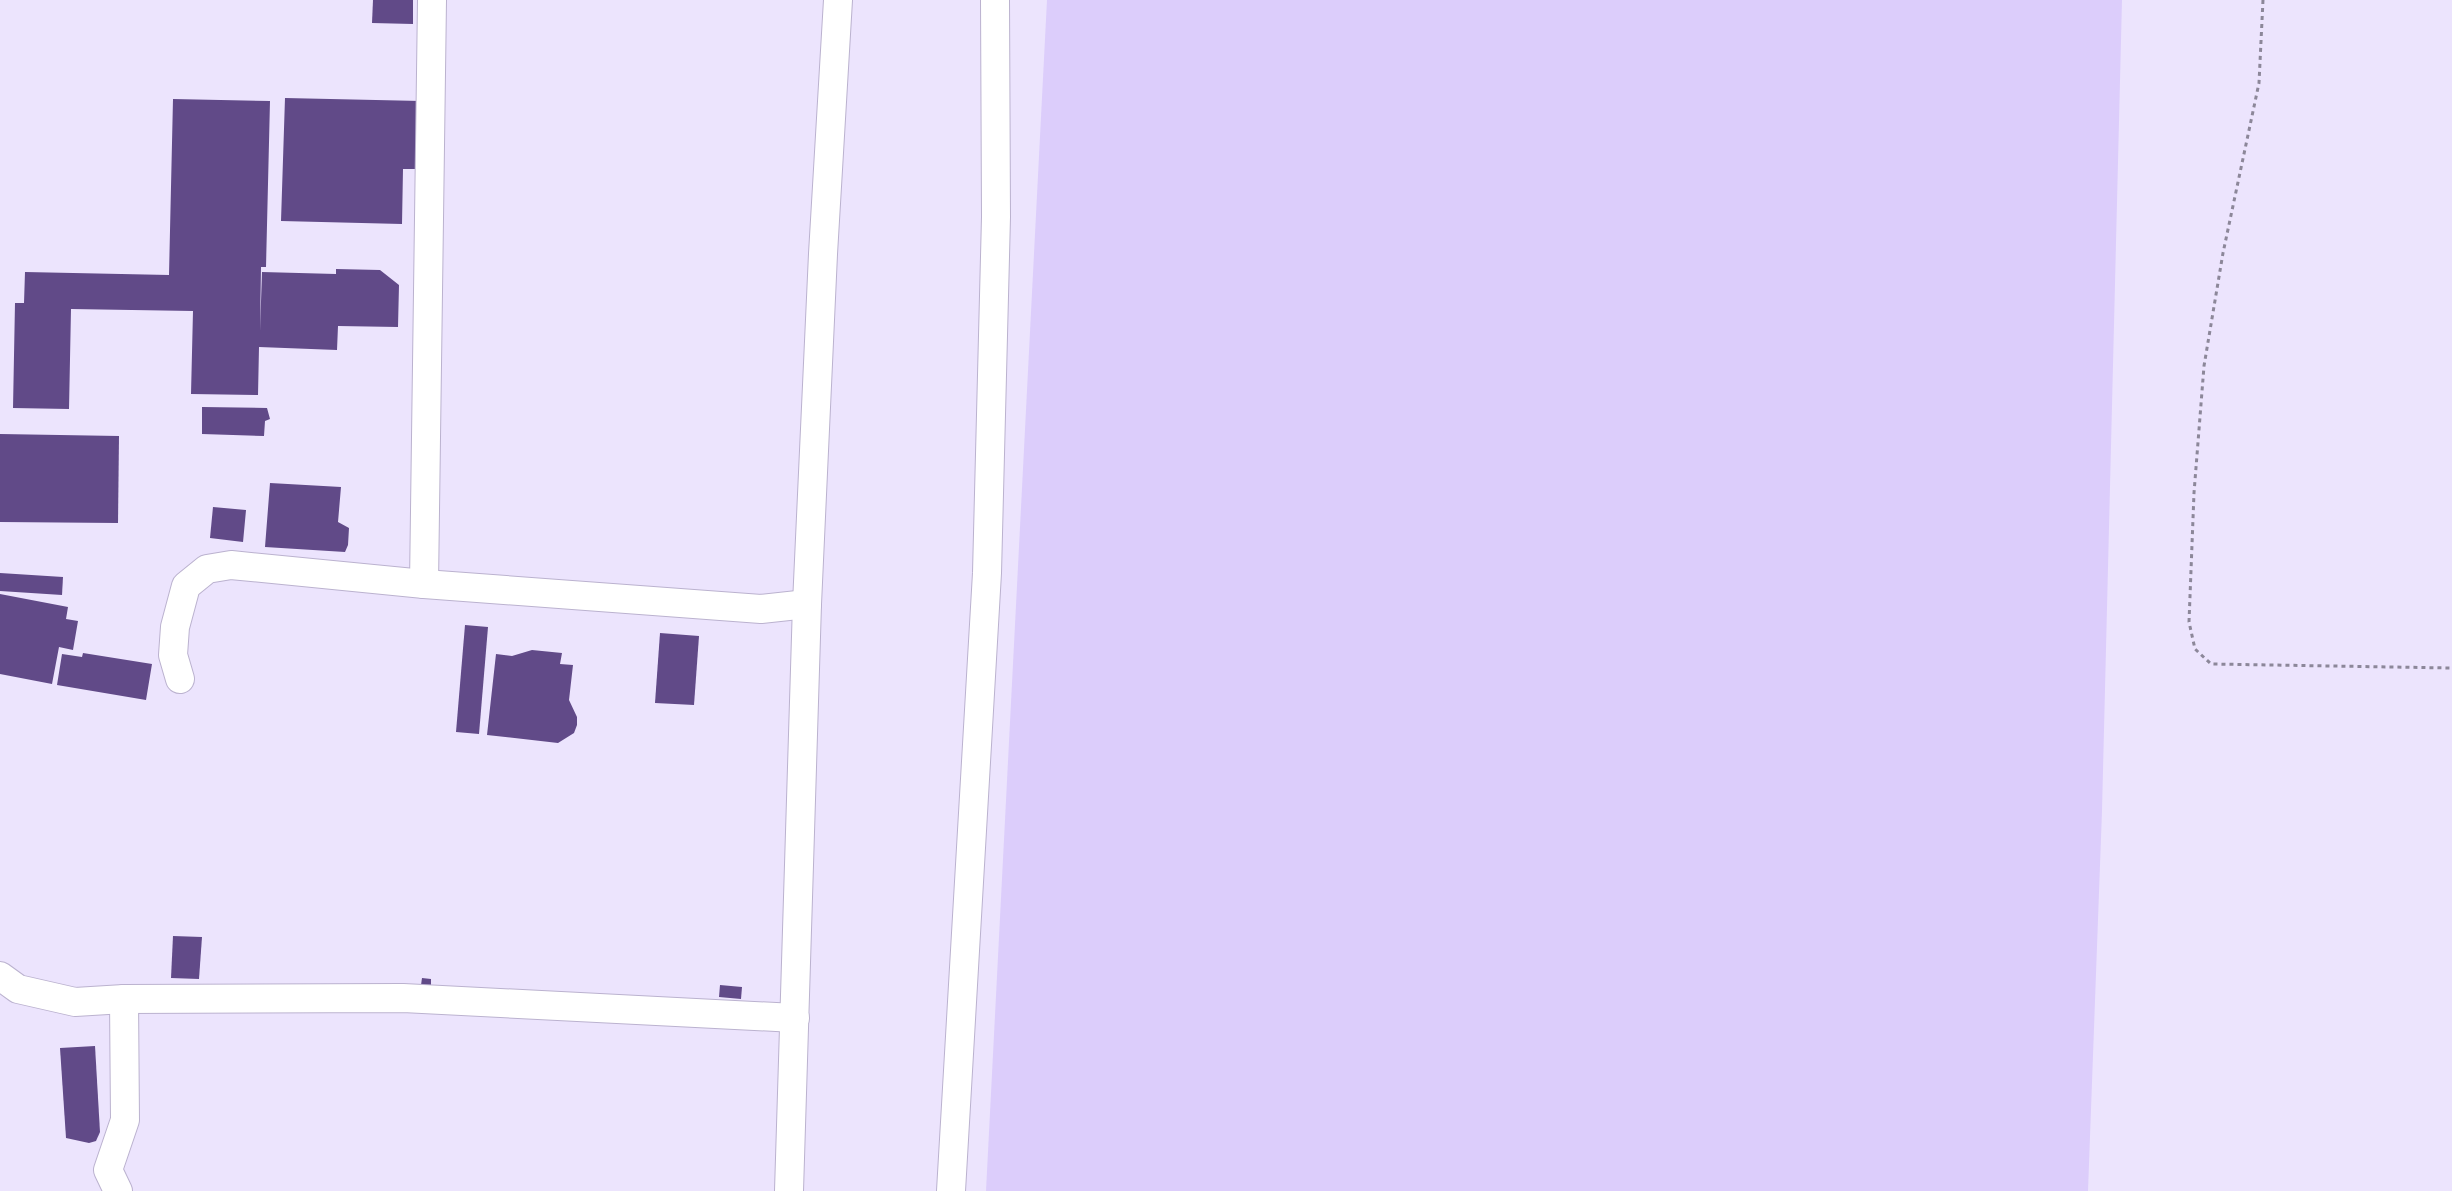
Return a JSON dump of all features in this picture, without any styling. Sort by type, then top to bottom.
[{"type":"street","points":[[424,584],[432,0]]},
{"type":"street","points":[[789,1191],[808,604],[823,264],[838,0]]},
{"type":"street","points":[[951,1191],[987,573],[995,227],[995,0]]},
{"type":"street","points":[[180,678],[173,655],[175,627],[186,586],[207,569],[231,565],[424,584],[761,609],[808,604]]},
{"type":"street","points":[[0,976],[18,989],[75,1002],[124,999],[403,998],[795,1018]]},
{"type":"street","points":[[118,1191],[108,1170],[125,1120],[124,999]]},
{"type":"path","points":[[2263,0],[2259,83],[2223,253],[2204,366],[2194,493],[2190,622],[2195,649],[2211,664],[2452,668]]},
{"type":"shaded area","points":[[1047,0],[2122,0],[2102,811],[2088,1191],[986,1191]]},
{"type":"building","points":[[373,0],[413,0],[413,24],[372,23]]},
{"type":"building","points":[[285,98],[421,101],[419,169],[403,169],[402,224],[281,221]]},
{"type":"building","points":[[173,99],[270,101],[266,267],[261,267],[260,331],[262,272],[336,274],[336,269],[380,270],[399,285],[398,327],[338,326],[337,350],[259,347],[258,395],[191,394],[193,311],[71,309],[69,409],[13,408],[15,303],[24,303],[25,272],[169,275]]},
{"type":"building","points":[[202,407],[267,408],[270,419],[265,421],[264,436],[202,434]]},
{"type":"building","points":[[0,434],[119,436],[118,523],[0,522]]},
{"type":"building","points":[[270,483],[341,487],[338,522],[349,528],[348,545],[345,552],[265,547]]},
{"type":"building","points":[[213,507],[246,510],[243,542],[210,538]]},
{"type":"building","points":[[0,573],[63,577],[62,595],[0,591]]},
{"type":"building","points":[[0,594],[68,607],[66,619],[78,621],[73,650],[59,647],[52,684],[0,674]]},
{"type":"building","points":[[465,625],[488,627],[479,734],[456,732]]},
{"type":"building","points":[[660,633],[699,636],[694,705],[655,703]]},
{"type":"building","points":[[532,650],[562,653],[560,664],[573,665],[569,700],[577,717],[577,725],[574,733],[558,743],[487,735],[496,654],[512,656]]},
{"type":"building","points":[[83,653],[152,664],[146,700],[57,685],[62,654],[82,657]]},
{"type":"building","points":[[173,936],[202,937],[199,979],[171,978]]},
{"type":"building","points":[[422,978],[431,979],[431,986],[421,985]]},
{"type":"building","points":[[720,985],[742,987],[741,999],[719,997]]},
{"type":"building","points":[[95,1046],[100,1132],[96,1141],[89,1143],[66,1138],[60,1048]]}]
